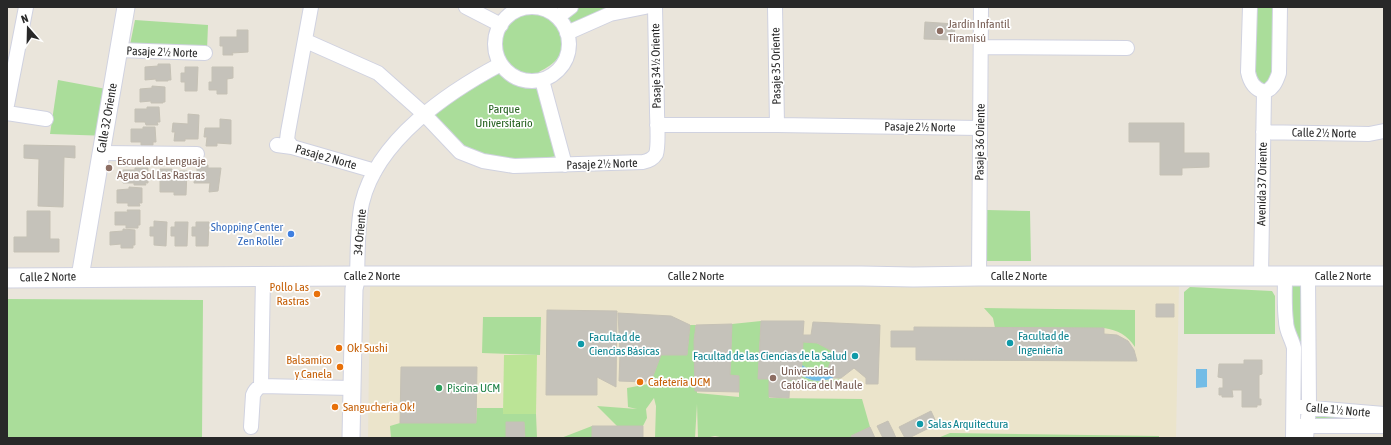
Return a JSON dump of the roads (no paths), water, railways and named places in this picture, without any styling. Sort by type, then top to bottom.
[{"type":"main road","name":"Calle 2 Norte","points":[[7,278],[357,276],[1384,276]]},
{"type":"street","points":[[7,105],[26,7]]},
{"type":"street","name":"Calle 32 Oriente","points":[[80,277],[126,7]]},
{"type":"street","points":[[292,147],[287,140],[288,132],[306,41],[311,7]]},
{"type":"street","points":[[466,7],[501,25]]},
{"type":"street","points":[[558,17],[571,7]]},
{"type":"street","points":[[568,33],[610,14],[645,7]]},
{"type":"street","name":"Pasaje 34½ Oriente","points":[[655,7],[657,125]]},
{"type":"street","name":"Pasaje 35 Oriente","points":[[775,7],[777,125]]},
{"type":"street","name":"Pasaje 36 Oriente","points":[[979,276],[981,7]]},
{"type":"street","points":[[1250,7],[1249,80],[1258,91],[1264,92],[1273,86],[1279,73],[1280,7]]},
{"type":"street","points":[[521,8],[542,8],[551,12],[564,24],[568,33],[568,53],[563,65],[555,73],[542,80],[530,81],[519,78],[509,72],[501,64],[497,55],[496,41],[501,25],[511,14],[521,8]]},
{"type":"street","name":"Pasaje 2½ Norte","points":[[306,41],[378,74],[424,114],[460,152],[483,161],[514,166],[643,162],[650,160],[656,154],[657,125],[980,128]]},
{"type":"street","points":[[981,47],[1126,48]]},
{"type":"street","name":"Pasaje 2½ Norte","points":[[119,50],[205,54]]},
{"type":"street","name":"34 Oriente","points":[[352,438],[354,289],[357,276],[360,211],[365,192],[375,171],[384,157],[397,141],[424,114],[453,92],[501,64]]},
{"type":"street","points":[[542,80],[565,165]]},
{"type":"street","name":"Avenida 37 Oriente","points":[[1261,276],[1264,92]]},
{"type":"street","points":[[7,114],[46,119]]},
{"type":"street","name":"Calle 2½ Norte","points":[[1263,132],[1369,134],[1384,131]]},
{"type":"street","name":"Pasaje 2 Norte","points":[[277,144],[375,171]]},
{"type":"street","points":[[101,153],[197,154]]},
{"type":"street","points":[[1285,276],[1287,330],[1294,348],[1293,407],[1300,432]]},
{"type":"street","points":[[1300,432],[1309,408],[1308,276]]},
{"type":"street","points":[[261,386],[263,277]]},
{"type":"street","points":[[251,426],[253,395],[256,389],[261,386],[352,388]]},
{"type":"street","name":"Calle 1½ Norte","points":[[1293,407],[1384,414]]},
{"type":"street","name":"Calle 1½ Norte","points":[[1300,432],[1384,426]]},
{"type":"water","points":[[802,365],[815,372],[829,373],[834,378],[818,381],[802,376]]},
{"type":"water","points":[[1196,369],[1207,369],[1207,387],[1196,388]]},
{"type":"place","name":"Jardín Infantil Tiramisú","points":[[940,31]]},
{"type":"place","name":"Escuela de Lenguaje Agua Sol Las Rastras","points":[[109,168]]},
{"type":"place","name":"Shopping Center Zen Roller","points":[[291,234]]},
{"type":"place","name":"Pollo Las Rastras","points":[[317,294]]},
{"type":"place","name":"Facultad de Ingeniería","points":[[1010,343]]},
{"type":"place","name":"Facultad de Ciencias Básicas","points":[[581,344]]},
{"type":"place","name":"Ok! Sushi","points":[[339,348]]},
{"type":"place","name":"Facultad de las Ciencias de la Salud","points":[[855,356]]},
{"type":"place","name":"Balsamico y Canela","points":[[340,367]]},
{"type":"place","name":"Universidad Católica del Maule","points":[[773,378]]},
{"type":"place","name":"Cafeteria UCM","points":[[640,382]]},
{"type":"place","name":"Piscina UCM","points":[[439,388]]},
{"type":"place","name":"Sangucheria Ok!","points":[[335,407]]},
{"type":"place","name":"Salas Arquitectura","points":[[920,424]]},
{"type":"park label","name":"Parque Universitario","points":[[504,116]]}]
